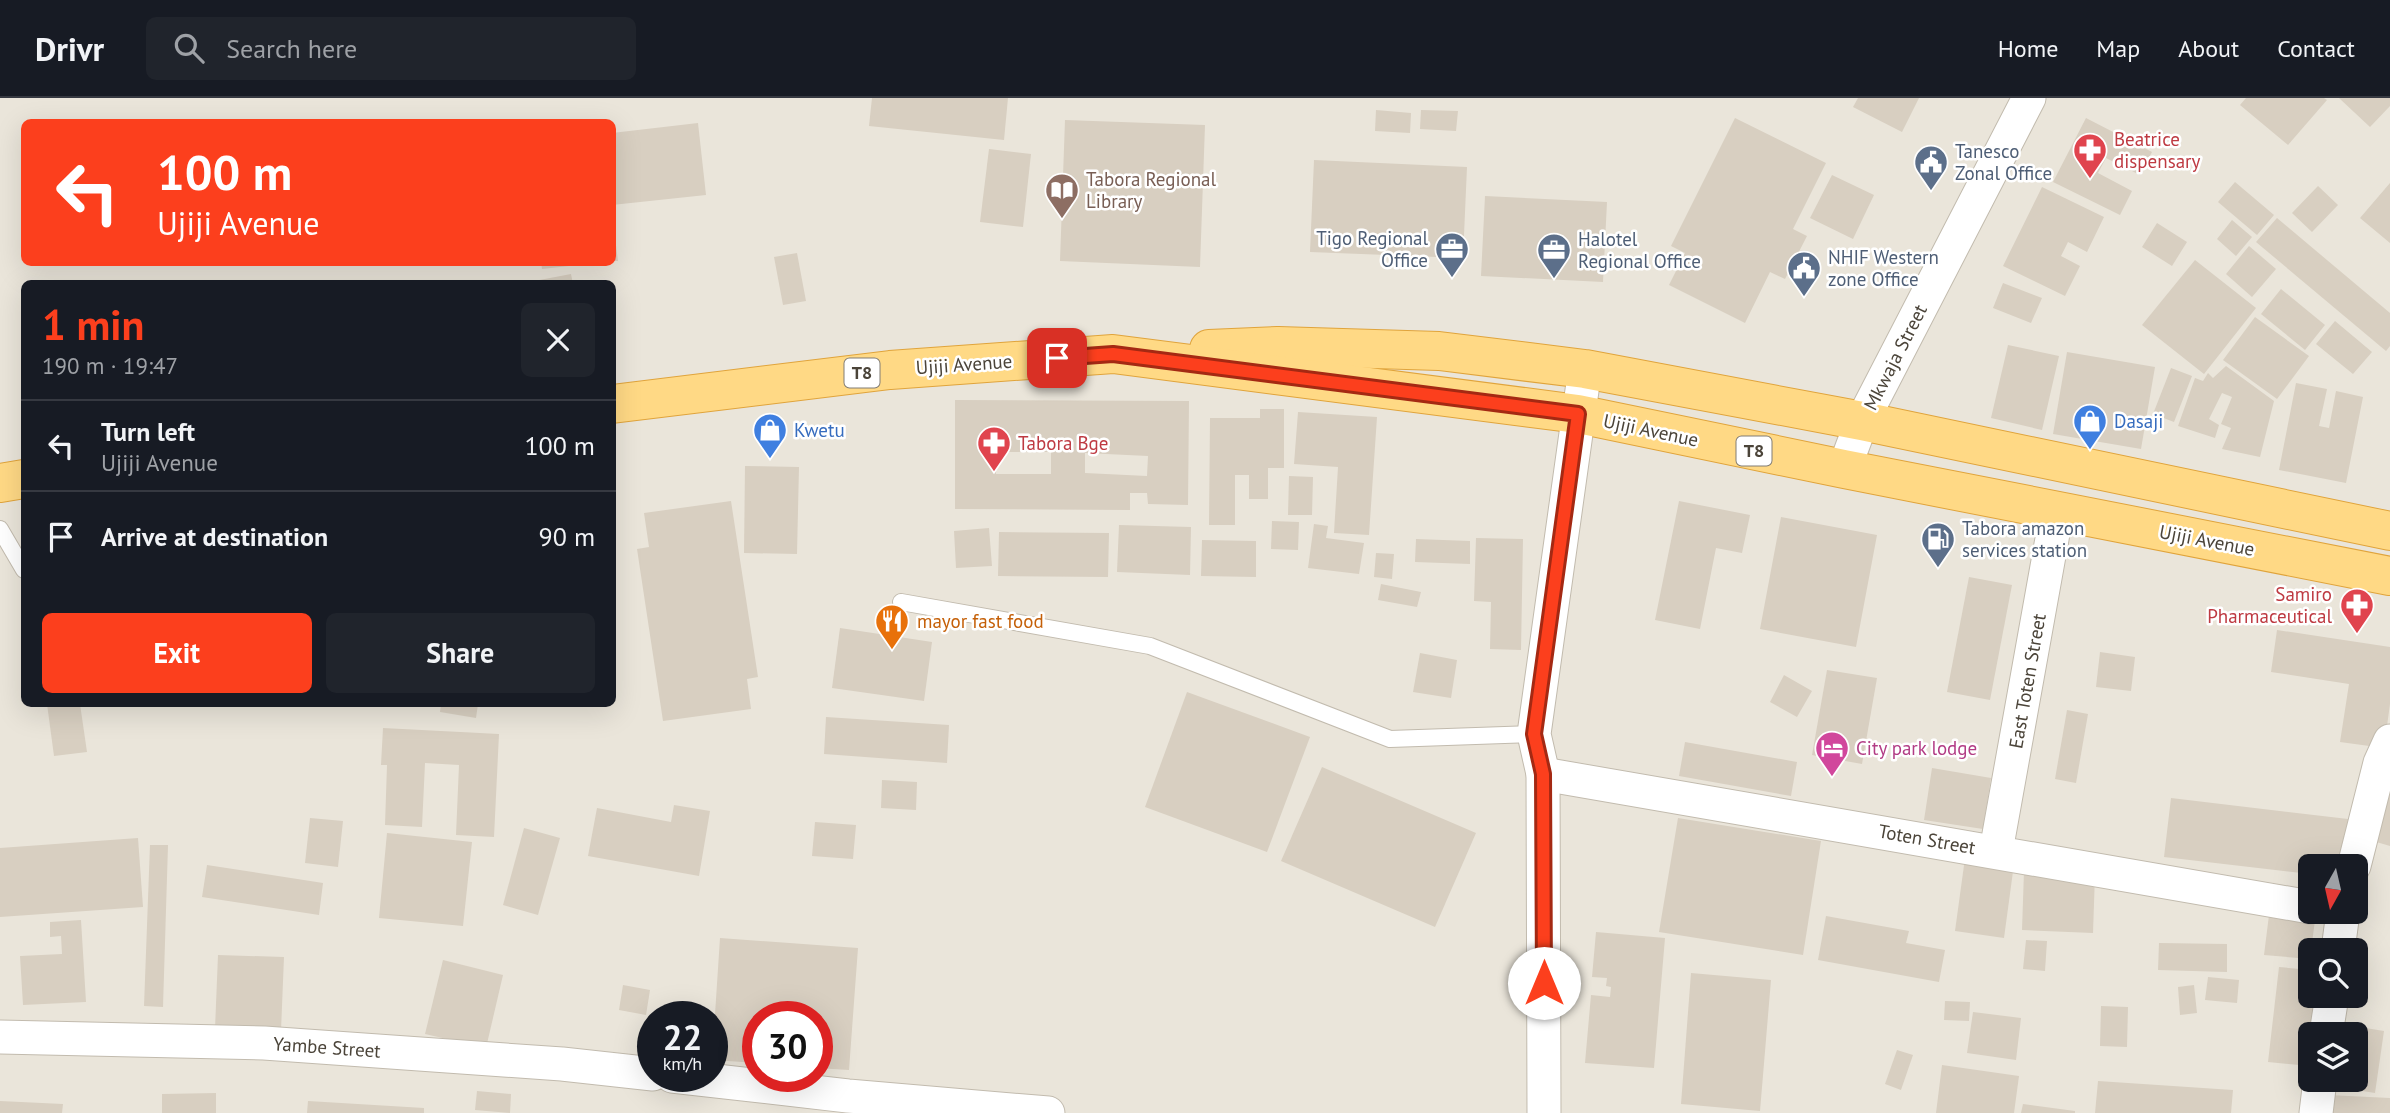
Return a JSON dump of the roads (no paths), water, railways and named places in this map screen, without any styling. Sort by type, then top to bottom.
[{"type":"highway","name":"T8","points":[[1113,354],[1278,346],[1438,351],[1585,369],[1861,421],[2390,531]]},
{"type":"highway","name":"Ujiji Avenue","points":[[616,404],[890,370],[1113,354],[1578,414],[2390,576]]},
{"type":"highway","points":[[0,483],[21,480]]},
{"type":"street","name":"Mkwaja Street","points":[[1844,469],[1861,421],[2029,98]]},
{"type":"street","points":[[1544,1113],[1543,774],[1534,734],[1585,369]]},
{"type":"street","name":"East Toten Street","points":[[1996,851],[2057,511]]},
{"type":"street","points":[[2357,854],[2379,763],[2390,741]]},
{"type":"street","name":"Toten Street","points":[[1543,774],[2298,905]]},
{"type":"street","name":"Yambe Street","points":[[0,1037],[264,1043],[562,1064],[637,1072]]},
{"type":"street","points":[[728,1082],[848,1096],[1048,1113]]},
{"type":"street","points":[[2316,1113],[2319,1092]]},
{"type":"lane","points":[[0,529],[21,564]]},
{"type":"lane","points":[[901,602],[1150,646],[1390,740],[1534,734]]},
{"type":"place","name":"Beatrice dispensary","points":[[2090,180]]},
{"type":"place","name":"Tanesco Zonal Office","points":[[1931,192]]},
{"type":"place","name":"Tabora Regional Library","points":[[1062,220]]},
{"type":"place","name":"Tigo Regional Office","points":[[1452,279]]},
{"type":"place","name":"Halotel Regional Office","points":[[1554,280]]},
{"type":"place","name":"NHIF Western zone Office","points":[[1804,298]]},
{"type":"place","name":"Dasaji","points":[[2090,451]]},
{"type":"place","name":"Kwetu","points":[[770,460]]},
{"type":"place","name":"Tabora Bge","points":[[994,473]]},
{"type":"place","name":"Tabora amazon services station","points":[[1938,569]]},
{"type":"place","name":"Samiro Pharmaceutical","points":[[2357,635]]},
{"type":"place","name":"mayor fast food","points":[[892,651]]},
{"type":"place","name":"City park lodge","points":[[1832,778]]}]
